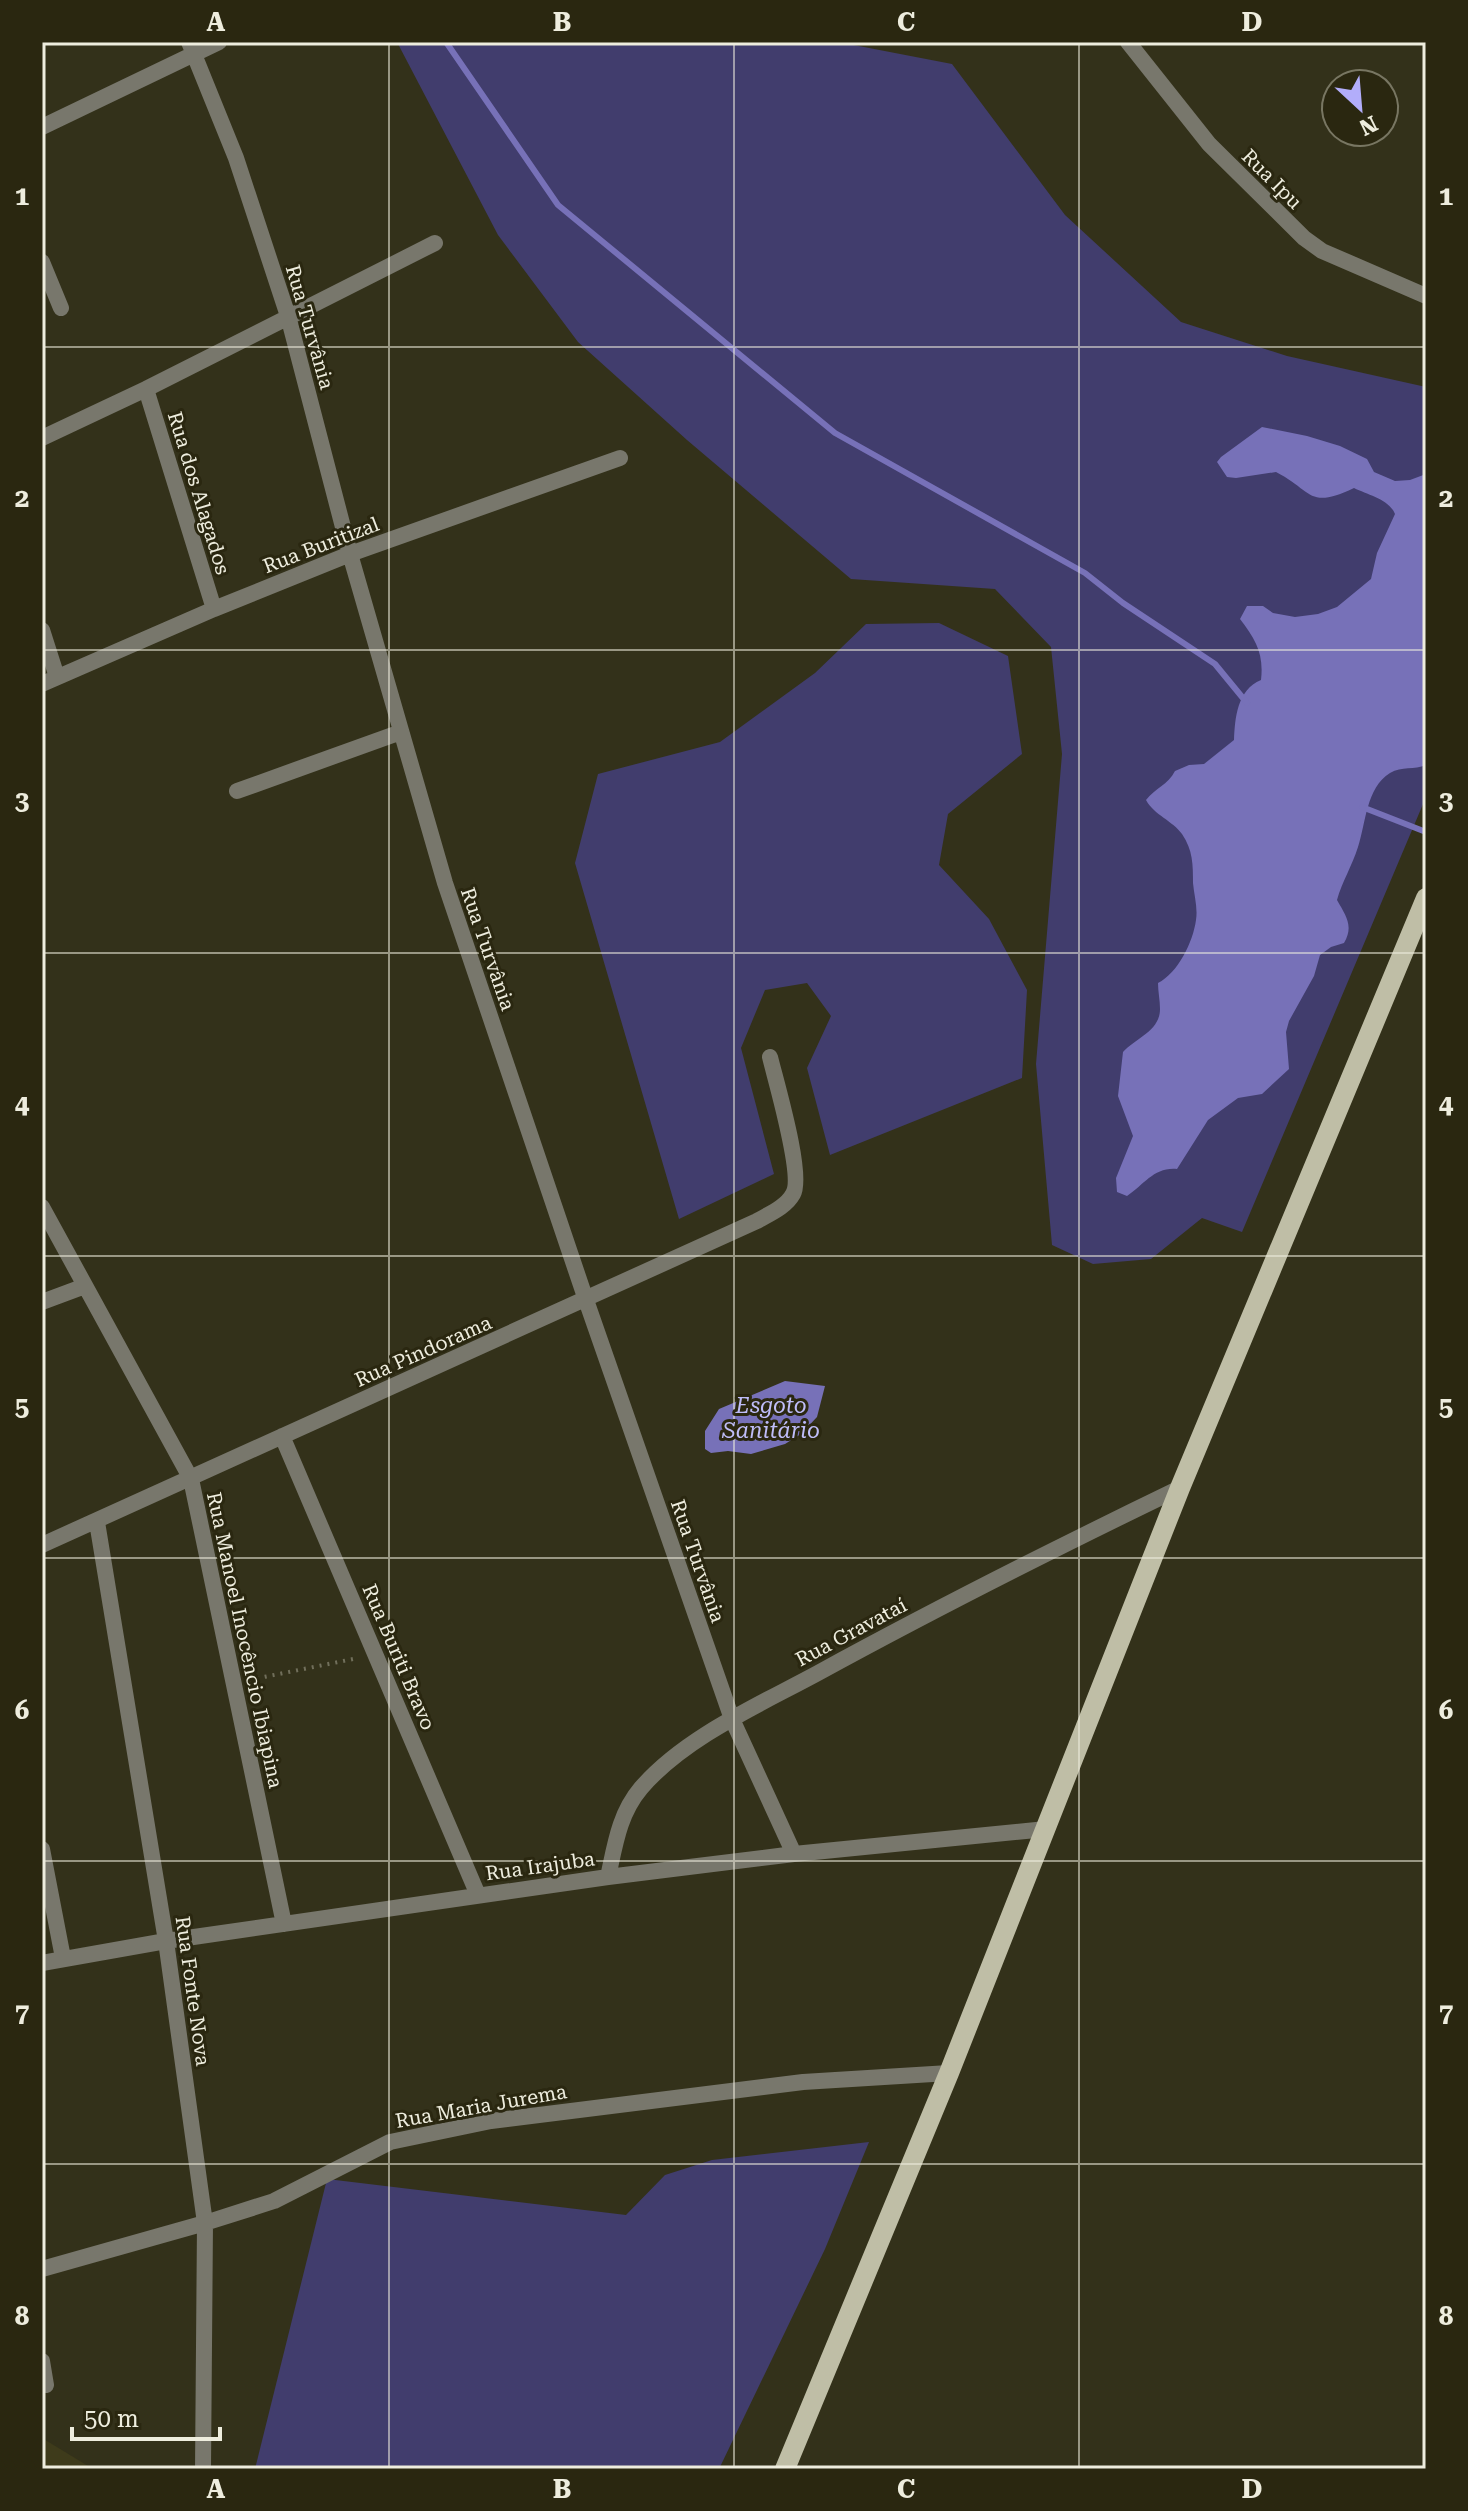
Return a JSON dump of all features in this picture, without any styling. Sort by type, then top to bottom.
[{"type":"main road","points":[[785,2469],[949,2073],[1180,1488],[1426,898]]},
{"type":"street","points":[[42,127],[192,48],[219,42]]},
{"type":"street","name":"Rua Ipu","points":[[1128,42],[1209,144],[1304,238],[1322,251],[1426,296]]},
{"type":"street","name":"Rua Turvânia","points":[[192,48],[236,158],[288,316],[350,554],[445,883],[732,1719],[794,1854]]},
{"type":"street","points":[[42,438],[435,243]]},
{"type":"street","points":[[42,262],[61,308]]},
{"type":"street","name":"Rua dos Alagados","points":[[146,389],[214,609]]},
{"type":"street","name":"Rua Buritizal","points":[[50,680],[350,554],[620,458]]},
{"type":"street","points":[[42,630],[50,680]]},
{"type":"street","points":[[237,791],[401,732]]},
{"type":"street","name":"Rua Pindorama","points":[[42,1545],[586,1300],[757,1221],[782,1206],[793,1194],[796,1171],[770,1057]]},
{"type":"street","name":"Rua Manoel Inocêncio Ibiapina","points":[[42,1207],[191,1479],[284,1924]]},
{"type":"street","points":[[42,1302],[85,1286]]},
{"type":"street","name":"Rua Buriti Bravo","points":[[282,1436],[478,1895]]},
{"type":"street","name":"Rua Gravataí","points":[[608,1877],[622,1815],[639,1790],[663,1764],[732,1719],[966,1593],[1180,1488]]},
{"type":"street","name":"Rua Fonte Nova","points":[[97,1522],[166,1941],[205,2223],[203,2469]]},
{"type":"street","name":"Rua Irajuba","points":[[42,1963],[166,1941],[608,1877],[794,1854],[1046,1829]]},
{"type":"street","points":[[42,1849],[63,1958]]},
{"type":"street","name":"Rua Maria Jurema","points":[[42,2269],[274,2201],[390,2142],[491,2121],[803,2082],[949,2073]]},
{"type":"street","points":[[42,2361],[46,2385]]},
{"type":"path","points":[[233,1684],[376,1655]]},
{"type":"shaded area","points":[[397,42],[838,42],[952,64],[1065,215],[1181,322],[1287,356],[1426,387],[1426,797],[1242,1232],[1202,1218],[1151,1259],[1093,1264],[1052,1245],[1036,1064],[1062,754],[1051,647],[995,589],[851,579],[687,440],[578,342],[498,235]]},
{"type":"shaded area","points":[[939,623],[1008,656],[1022,754],[948,814],[939,865],[989,919],[1027,990],[1022,1078],[830,1155],[807,1068],[831,1016],[807,983],[765,990],[741,1048],[774,1174],[679,1219],[575,863],[598,774],[720,742],[815,673],[866,624]]},
{"type":"shaded area","points":[[869,2142],[825,2249],[719,2469],[255,2469],[327,2179],[626,2215],[665,2175],[712,2160]]},
{"type":"shaded area","points":[[42,2438],[93,2469],[42,2469]]},
{"type":"water","points":[[1262,427],[1340,446],[1367,459],[1374,472],[1395,481],[1426,474],[1426,765],[1390,773],[1371,797],[1358,847],[1337,900],[1348,921],[1347,937],[1344,943],[1320,955],[1314,976],[1289,1021],[1286,1032],[1289,1069],[1262,1094],[1238,1098],[1208,1120],[1177,1169],[1156,1174],[1127,1196],[1117,1192],[1116,1178],[1133,1136],[1118,1096],[1123,1052],[1156,1023],[1160,1009],[1158,983],[1172,972],[1183,956],[1192,938],[1196,915],[1188,846],[1178,829],[1146,800],[1175,771],[1189,765],[1204,764],[1234,740],[1242,698],[1261,680],[1258,648],[1240,619],[1247,606],[1263,606],[1273,613],[1295,617],[1318,614],[1337,607],[1371,579],[1377,553],[1395,514],[1383,501],[1354,488],[1319,498],[1276,472],[1227,477],[1217,462]]},
{"type":"water","name":"Esgoto Sanitário","points":[[785,1381],[825,1386],[817,1417],[801,1434],[785,1444],[751,1454],[728,1451],[711,1453],[705,1449],[705,1431],[719,1409]]},
{"type":"waterway","points":[[446,42],[558,205],[835,433],[1085,573],[1123,603],[1215,664],[1247,703]]},
{"type":"waterway","points":[[1362,807],[1426,832]]}]
